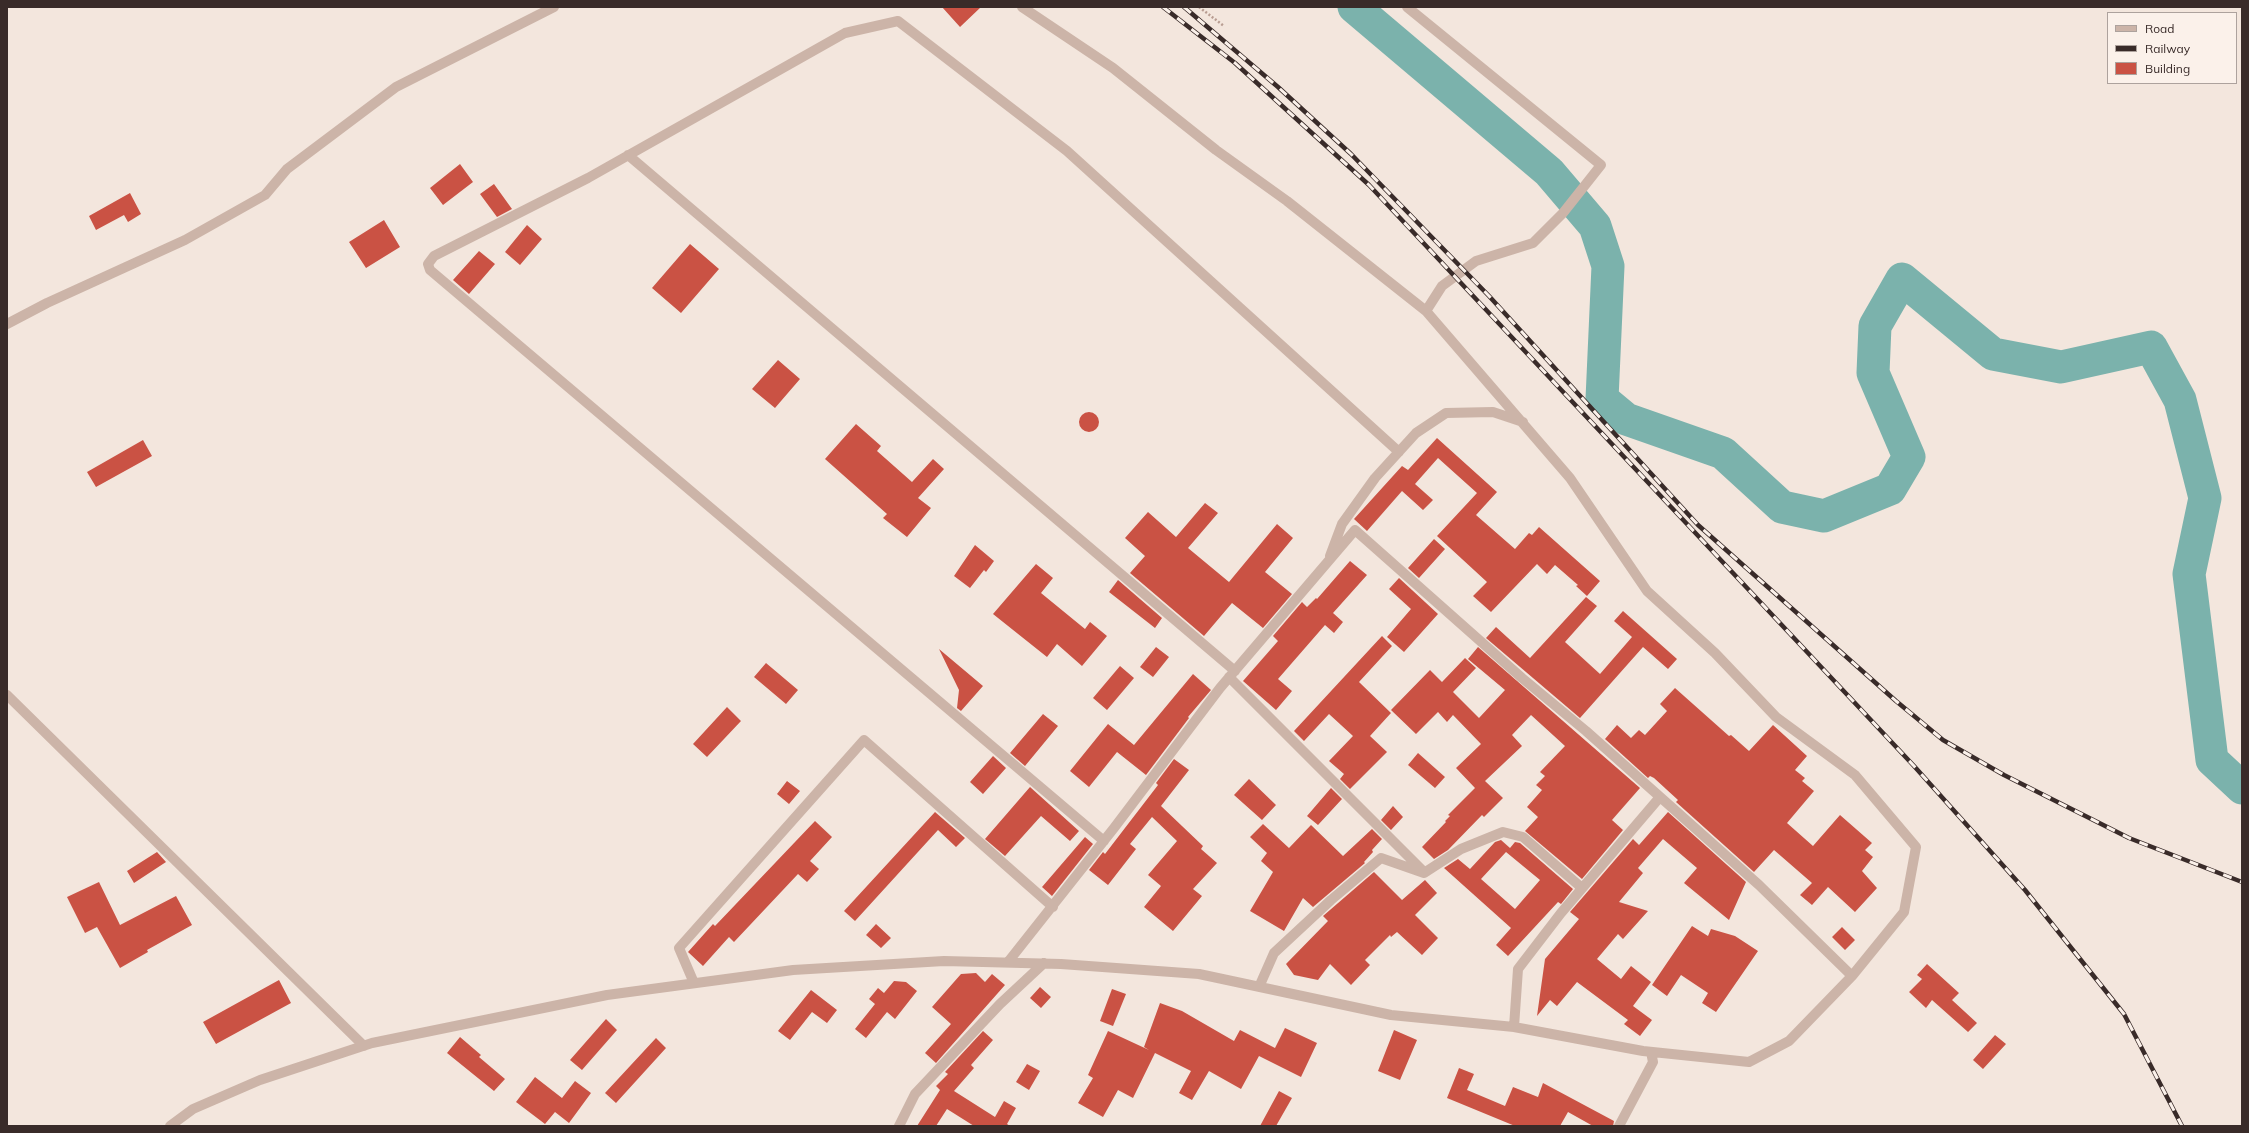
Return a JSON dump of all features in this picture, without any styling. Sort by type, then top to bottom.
[{"type":"street","points":[[7,324],[47,303],[185,240],[265,195],[287,169],[396,87],[554,7]]},
{"type":"street","points":[[170,1126],[193,1109],[260,1080],[364,1046],[607,995],[793,970],[944,961],[1044,963],[1199,974],[1391,1015],[1514,1027],[1651,1052],[1749,1062],[1789,1041],[1852,976],[1904,912],[1916,847],[1855,775],[1776,717],[1715,653],[1647,591],[1570,478],[1426,311],[1287,201],[1216,150],[1113,68],[1022,7]]},
{"type":"street","points":[[1406,7],[1601,165],[1563,213],[1533,243],[1476,261],[1442,286],[1426,311]]},
{"type":"street","points":[[1104,841],[430,270],[428,264],[434,256],[588,178],[845,33],[898,21],[1067,151],[1399,452]]},
{"type":"street","points":[[628,155],[1232,674],[1424,873]]},
{"type":"street","points":[[1328,562],[1342,524],[1376,478],[1416,433],[1446,413],[1493,412],[1523,422]]},
{"type":"street","points":[[1008,962],[1104,841],[1232,674],[1355,530],[1759,885],[1852,976]]},
{"type":"street","points":[[7,695],[364,1046]]},
{"type":"street","points":[[694,983],[679,948],[864,740],[1052,907]]},
{"type":"street","points":[[1514,1027],[1518,969],[1582,888],[1660,797]]},
{"type":"street","points":[[1424,873],[1462,849],[1503,832],[1523,837],[1582,888]]},
{"type":"street","points":[[1259,987],[1274,953],[1331,900],[1381,858],[1424,873]]},
{"type":"street","points":[[899,1126],[915,1094],[1000,1004],[1044,963]]},
{"type":"street","points":[[1619,1126],[1653,1062],[1651,1052]]},
{"type":"path","points":[[1199,7],[1224,26]]},
{"type":"building","points":[[942,7],[981,7],[960,27]]},
{"type":"building","points":[[460,164],[473,182],[443,205],[430,188]]},
{"type":"building","points":[[494,184],[512,209],[497,217],[480,194]]},
{"type":"building","points":[[130,193],[141,214],[128,222],[124,215],[96,230],[89,216]]},
{"type":"building","points":[[384,220],[400,247],[366,268],[349,242]]},
{"type":"building","points":[[527,225],[542,239],[520,265],[505,252]]},
{"type":"building","points":[[690,244],[719,269],[681,313],[652,288]]},
{"type":"building","points":[[479,251],[495,264],[469,294],[453,280]]},
{"type":"building","points":[[778,360],[800,379],[775,408],[752,389]]},
{"type":"building","points":[[1089,412],[1096,415],[1099,422],[1096,429],[1089,432],[1082,429],[1079,422],[1082,415]]},
{"type":"building","points":[[856,424],[881,446],[877,451],[912,482],[933,459],[944,469],[918,498],[931,508],[907,537],[883,518],[887,514],[825,459]]},
{"type":"building","points":[[1437,438],[1497,492],[1476,515],[1515,549],[1529,533],[1532,535],[1539,527],[1600,581],[1587,596],[1576,586],[1578,585],[1555,565],[1547,574],[1537,564],[1491,612],[1473,596],[1487,582],[1437,536],[1477,493],[1438,458],[1415,484],[1433,500],[1423,510],[1402,491],[1367,531],[1354,519],[1402,466],[1408,470]]},
{"type":"building","points":[[143,440],[152,456],[96,487],[87,472]]},
{"type":"building","points":[[1205,503],[1218,513],[1188,548],[1229,582],[1277,524],[1293,538],[1265,572],[1292,594],[1263,628],[1232,603],[1204,636],[1130,573],[1145,556],[1125,538],[1148,512],[1176,537]]},
{"type":"building","points":[[1434,539],[1445,549],[1419,578],[1408,568]]},
{"type":"building","points":[[975,545],[994,561],[986,572],[984,570],[970,588],[954,576]]},
{"type":"building","points":[[1350,561],[1367,575],[1333,613],[1343,622],[1334,633],[1325,625],[1278,679],[1292,691],[1276,710],[1243,681],[1278,641],[1273,636],[1302,602],[1307,607],[1316,598],[1317,599]]},
{"type":"building","points":[[1036,564],[1053,578],[1041,593],[1085,629],[1090,622],[1107,636],[1082,666],[1057,644],[1047,657],[993,614]]},
{"type":"building","points":[[1399,578],[1438,614],[1404,652],[1387,637],[1411,609],[1389,589]]},
{"type":"building","points":[[1118,580],[1162,618],[1155,628],[1109,592]]},
{"type":"building","points":[[1586,597],[1597,606],[1565,642],[1600,674],[1632,637],[1614,621],[1623,611],[1677,659],[1668,669],[1643,647],[1580,718],[1486,638],[1496,627],[1530,658]]},
{"type":"building","points":[[1382,636],[1392,646],[1359,682],[1391,713],[1370,736],[1387,752],[1350,789],[1340,779],[1344,774],[1329,761],[1353,736],[1329,714],[1304,741],[1294,731]]},
{"type":"building","points":[[1156,647],[1169,657],[1153,677],[1140,667]]},
{"type":"building","points":[[1478,647],[1640,788],[1612,820],[1623,830],[1582,879],[1525,831],[1538,817],[1527,807],[1542,790],[1536,785],[1545,776],[1540,772],[1565,746],[1531,715],[1512,735],[1522,746],[1485,781],[1503,798],[1484,817],[1482,815],[1448,850],[1434,859],[1422,847],[1446,822],[1445,821],[1450,816],[1448,815],[1475,788],[1456,768],[1481,744],[1453,715],[1447,722],[1438,712],[1416,734],[1391,710],[1430,670],[1442,682],[1465,658],[1476,668],[1453,692],[1479,718],[1505,690],[1468,659]]},
{"type":"building","points":[[939,649],[983,686],[961,711],[957,708],[959,690]]},
{"type":"building","points":[[766,663],[798,690],[786,704],[754,677]]},
{"type":"building","points":[[1120,666],[1134,678],[1107,710],[1093,698]]},
{"type":"building","points":[[1193,674],[1211,690],[1188,717],[1189,718],[1146,775],[1117,752],[1089,787],[1070,771],[1108,724],[1134,745]]},
{"type":"building","points":[[1675,688],[1729,736],[1731,735],[1749,751],[1773,725],[1807,756],[1795,770],[1805,778],[1802,781],[1814,791],[1787,823],[1813,846],[1840,815],[1872,843],[1865,850],[1873,857],[1862,871],[1877,888],[1855,912],[1828,887],[1812,905],[1800,895],[1812,883],[1774,850],[1754,872],[1676,802],[1678,800],[1654,778],[1650,776],[1648,778],[1605,739],[1617,725],[1631,738],[1639,730],[1645,735],[1667,711],[1660,704]]},
{"type":"building","points":[[727,707],[741,721],[707,757],[693,744]]},
{"type":"building","points":[[1043,714],[1058,726],[1025,766],[1010,753]]},
{"type":"building","points":[[1418,753],[1445,777],[1435,788],[1408,765]]},
{"type":"building","points":[[993,756],[1006,768],[983,794],[970,782]]},
{"type":"building","points":[[1174,759],[1189,770],[1161,806],[1203,846],[1201,849],[1217,863],[1193,889],[1202,896],[1173,931],[1144,907],[1161,886],[1148,875],[1177,841],[1152,817],[1130,844],[1136,849],[1108,885],[1089,870],[1103,852],[1105,854],[1158,785],[1156,783]]},
{"type":"building","points":[[1249,779],[1276,805],[1262,820],[1234,795]]},
{"type":"building","points":[[787,781],[800,791],[789,804],[777,794]]},
{"type":"building","points":[[1030,787],[1079,831],[1070,841],[1041,816],[1005,856],[985,839]]},
{"type":"building","points":[[1331,788],[1342,799],[1318,825],[1307,816]]},
{"type":"building","points":[[1393,806],[1403,817],[1391,830],[1381,820]]},
{"type":"building","points":[[935,812],[965,838],[956,847],[938,830],[855,921],[844,911]]},
{"type":"building","points":[[1668,812],[1746,882],[1729,920],[1684,883],[1697,868],[1663,839],[1638,868],[1643,873],[1619,902],[1648,911],[1623,939],[1618,934],[1597,959],[1621,979],[1631,966],[1651,982],[1633,1006],[1652,1020],[1640,1036],[1624,1024],[1628,1020],[1577,982],[1557,1006],[1550,1000],[1537,1016],[1545,959],[1579,919],[1570,912],[1633,839],[1639,845]]},
{"type":"building","points":[[815,821],[832,837],[810,861],[819,869],[807,882],[798,874],[734,942],[729,937],[703,966],[688,952],[713,924],[715,926]]},
{"type":"building","points":[[1263,824],[1289,848],[1311,825],[1343,856],[1372,829],[1382,839],[1372,850],[1373,852],[1364,862],[1365,863],[1313,907],[1303,898],[1284,931],[1250,911],[1273,872],[1261,861],[1267,853],[1250,837]]},
{"type":"building","points":[[1085,837],[1093,844],[1052,896],[1042,887]]},
{"type":"building","points":[[1501,840],[1510,848],[1515,842],[1520,843],[1573,889],[1561,904],[1558,902],[1508,956],[1496,945],[1511,928],[1444,868],[1458,859],[1470,869],[1495,842]],"holes":[[[1506,852],[1540,880],[1515,909],[1481,879]]]},
{"type":"building","points":[[157,852],[166,862],[134,883],[127,871]]},
{"type":"building","points":[[1374,872],[1402,900],[1425,880],[1437,893],[1415,915],[1438,938],[1422,955],[1397,932],[1391,937],[1390,935],[1365,960],[1370,965],[1351,985],[1330,964],[1318,980],[1294,975],[1286,964],[1328,921],[1323,916]]},
{"type":"building","points":[[99,882],[120,925],[176,896],[192,925],[147,950],[148,952],[120,968],[97,927],[85,933],[67,897]]},
{"type":"building","points":[[876,924],[891,938],[881,948],[866,935]]},
{"type":"building","points":[[1692,926],[1708,936],[1711,929],[1735,936],[1758,951],[1716,1012],[1702,1003],[1708,993],[1681,975],[1667,996],[1652,985]]},
{"type":"building","points":[[1842,927],[1855,940],[1845,950],[1832,937]]},
{"type":"building","points":[[1927,964],[1959,993],[1952,1000],[1977,1023],[1968,1032],[1932,1000],[1926,1008],[1909,992],[1922,979],[1917,975]]},
{"type":"building","points":[[976,973],[985,982],[992,974],[1005,985],[936,1063],[925,1053],[951,1024],[932,1007],[961,974]]},
{"type":"building","points":[[279,980],[291,1003],[216,1044],[203,1022]]},
{"type":"building","points":[[894,981],[906,982],[917,991],[895,1019],[887,1012],[866,1038],[855,1029],[875,1004],[869,999],[878,988],[884,993]]},
{"type":"building","points":[[1040,987],[1051,997],[1041,1008],[1030,998]]},
{"type":"building","points":[[1112,989],[1126,994],[1113,1026],[1100,1021]]},
{"type":"building","points":[[811,990],[837,1010],[827,1023],[812,1012],[790,1040],[778,1031]]},
{"type":"building","points":[[1160,1003],[1182,1011],[1234,1041],[1240,1030],[1275,1048],[1285,1028],[1317,1043],[1301,1077],[1259,1056],[1241,1089],[1209,1071],[1192,1100],[1179,1093],[1191,1071],[1155,1053],[1133,1098],[1118,1090],[1103,1117],[1078,1103],[1093,1078],[1088,1075],[1108,1031],[1149,1050],[1144,1047]]},
{"type":"building","points":[[606,1019],[617,1030],[582,1070],[570,1060]]},
{"type":"building","points":[[1394,1030],[1417,1040],[1400,1080],[1378,1071]]},
{"type":"building","points":[[983,1031],[993,1040],[971,1065],[974,1068],[954,1091],[995,1117],[1004,1101],[1016,1108],[1007,1124],[1010,1126],[974,1126],[947,1109],[936,1126],[917,1126],[940,1090],[936,1086],[948,1074],[945,1072]]},
{"type":"building","points":[[1995,1035],[2006,1044],[1983,1069],[1973,1060]]},
{"type":"building","points":[[460,1037],[481,1055],[479,1057],[505,1079],[494,1091],[447,1053]]},
{"type":"building","points":[[656,1038],[666,1048],[616,1103],[605,1093]]},
{"type":"building","points":[[1027,1064],[1040,1071],[1029,1090],[1016,1082]]},
{"type":"building","points":[[1459,1068],[1474,1074],[1467,1090],[1505,1106],[1513,1087],[1538,1097],[1543,1083],[1614,1121],[1613,1126],[1593,1126],[1568,1112],[1560,1126],[1515,1126],[1447,1098]]},
{"type":"building","points":[[535,1077],[562,1098],[575,1081],[591,1093],[569,1123],[555,1112],[545,1124],[516,1102]]},
{"type":"building","points":[[1279,1091],[1292,1098],[1276,1126],[1260,1126]]},
{"type":"waterway","points":[[1354,7],[1549,172],[1595,226],[1608,266],[1602,399],[1626,419],[1723,453],[1782,507],[1824,516],[1890,489],[1909,457],[1873,373],[1875,326],[1902,279],[1993,354],[2061,367],[2151,347],[2180,400],[2205,498],[2189,574],[2212,760],[2242,788]]},
{"type":"railway","points":[[1163,7],[1235,63],[1369,185],[1914,766],[2025,890],[2124,1014],[2182,1126]]},
{"type":"railway","points":[[1184,7],[1278,87],[1351,154],[1489,296],[1698,525],[1896,701],[1943,740],[2004,775],[2129,838],[2242,882]]}]
